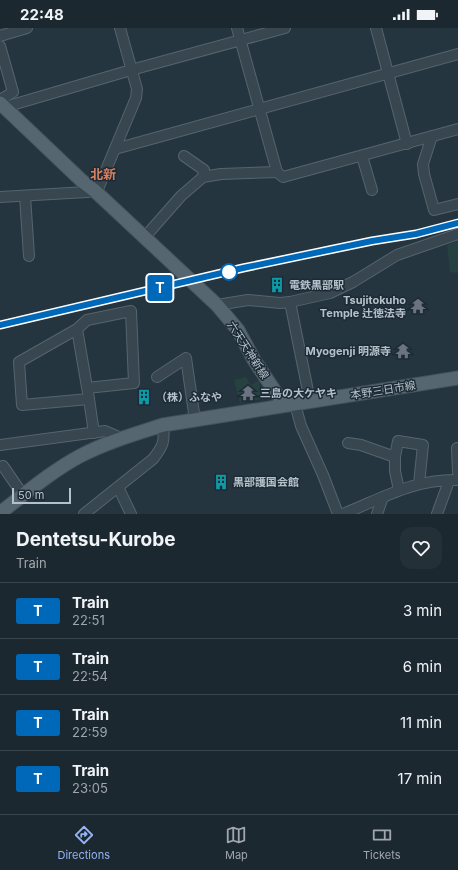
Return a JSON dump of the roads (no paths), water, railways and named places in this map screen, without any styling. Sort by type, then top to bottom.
[{"type":"main road","name":"六天天神新線","points":[[2,103],[82,182],[95,191],[217,306],[238,330],[254,360],[289,404]]},
{"type":"main road","name":"本野三日市線","points":[[289,404],[458,378]]},
{"type":"main road","points":[[4,512],[23,495],[56,471],[79,457],[121,438],[163,425],[289,404]]},
{"type":"street","points":[[0,36],[27,28]]},
{"type":"street","points":[[0,197],[95,191],[98,189],[136,98],[137,89],[120,28]]},
{"type":"street","points":[[238,28],[277,172],[283,177],[458,129]]},
{"type":"street","points":[[2,103],[285,28]]},
{"type":"street","points":[[376,28],[407,144]]},
{"type":"street","points":[[0,46],[2,64],[13,92],[2,103]]},
{"type":"street","points":[[115,149],[458,54]]},
{"type":"street","points":[[432,136],[423,164],[424,174],[434,210],[458,204]]},
{"type":"street","points":[[184,156],[204,170],[203,177]]},
{"type":"street","points":[[362,156],[372,190]]},
{"type":"street","points":[[144,238],[181,196],[203,177],[221,174],[277,172]]},
{"type":"street","points":[[25,196],[29,256]]},
{"type":"street","points":[[217,306],[248,300],[280,303],[290,302],[330,293],[353,282],[397,255],[458,234]]},
{"type":"street","points":[[290,302],[310,401]]},
{"type":"street","points":[[87,388],[134,383],[131,311],[87,320],[77,329],[19,362],[22,405],[89,399]]},
{"type":"street","points":[[77,329],[94,433]]},
{"type":"street","points":[[157,377],[186,358],[195,420]]},
{"type":"street","points":[[289,404],[301,426],[323,475],[338,514]]},
{"type":"street","points":[[84,514],[152,459],[161,448],[164,438],[163,425]]},
{"type":"street","points":[[0,445],[105,431],[121,438]]},
{"type":"street","points":[[399,490],[395,471],[395,457],[398,441],[423,445],[419,484]]},
{"type":"street","points":[[348,443],[361,445],[395,457]]},
{"type":"street","points":[[457,448],[458,472]]},
{"type":"street","points":[[2,466],[23,495]]},
{"type":"street","points":[[343,514],[399,490],[426,482],[454,480]]},
{"type":"street","points":[[437,514],[454,480]]},
{"type":"street","points":[[118,487],[131,514]]},
{"type":"street","points":[[377,514],[383,497]]},
{"type":"railway","points":[[0,325],[331,249],[422,232],[458,223]]},
{"type":"train","name":"T","points":[[0,325],[243,268],[372,241],[416,234],[458,223]]},
{"type":"place","name":"電鉄黒部駅","points":[[277,285]]},
{"type":"place","name":"Tsujitokuho Temple 辻徳法寺","points":[[418,306]]},
{"type":"place","name":"Myogenji 明源寺","points":[[403,351]]},
{"type":"place","name":"三島の大ケヤキ","points":[[248,393]]},
{"type":"place","name":"（株）ふなや","points":[[144,397]]},
{"type":"place","name":"黒部護国会館","points":[[221,482]]},
{"type":"district","name":"北新","points":[[103,174]]}]
